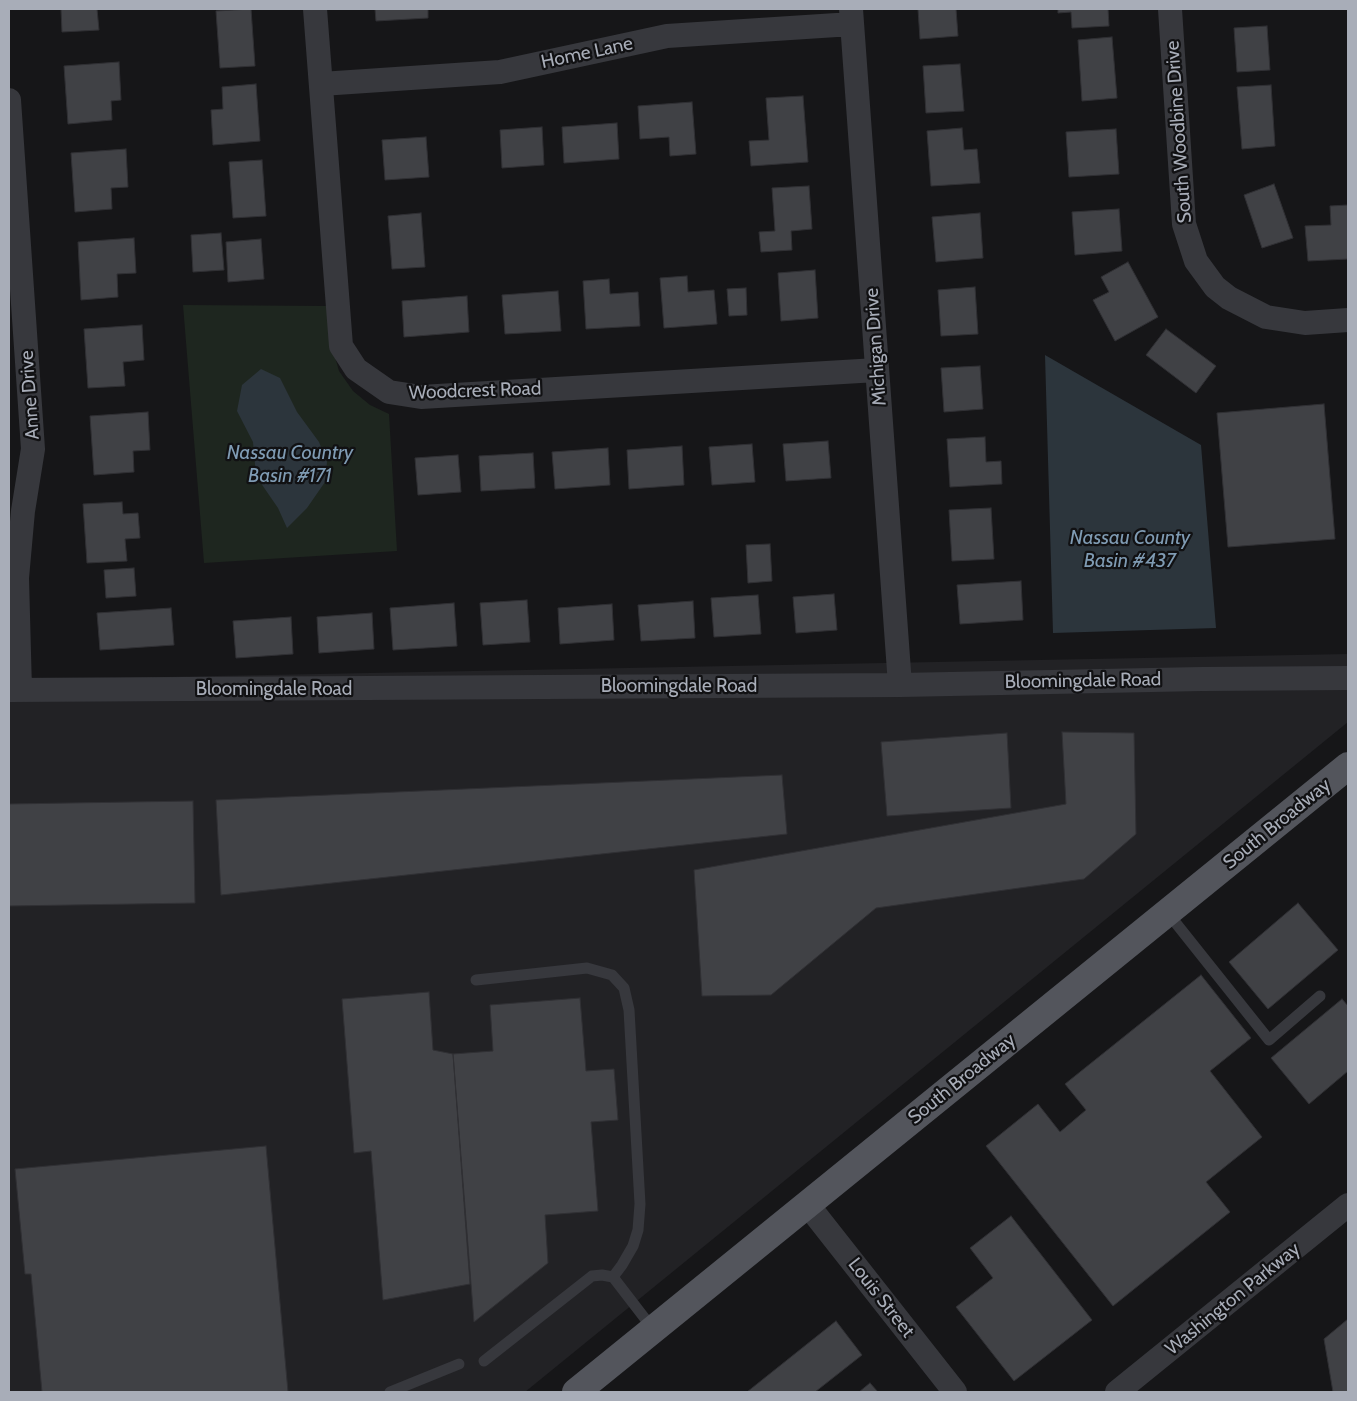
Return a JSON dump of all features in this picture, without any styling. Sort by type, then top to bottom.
[{"type":"main road","name":"South Broadway","points":[[576,1392],[1348,766]]},
{"type":"street","name":"Woodcrest Road","points":[[315,9],[341,346],[356,369],[388,392],[421,397],[878,370]]},
{"type":"street","name":"South Woodbine Drive","points":[[1170,9],[1184,224],[1196,261],[1216,287],[1229,298],[1266,317],[1305,323],[1348,320]]},
{"type":"street","name":"Home Lane","points":[[321,84],[500,72],[667,36],[852,17]]},
{"type":"street","name":"Michigan Drive","points":[[852,17],[900,685]]},
{"type":"street","name":"Anne Drive","points":[[9,100],[33,448],[23,511],[17,578],[14,690]]},
{"type":"street","name":"Bloomingdale Road","points":[[14,690],[900,685],[1348,678]]},
{"type":"street","name":"Louis Street","points":[[807,1204],[955,1392]]},
{"type":"street","name":"Washington Parkway","points":[[1117,1392],[1348,1205]]},
{"type":"lane","points":[[1167,912],[1269,1040],[1320,996]]},
{"type":"lane","points":[[476,980],[587,968],[612,975],[624,988],[629,1010],[640,1204],[638,1230],[633,1246],[613,1277]]},
{"type":"lane","points":[[484,1361],[592,1276],[613,1277],[653,1329]]},
{"type":"lane","points":[[390,1392],[459,1364]]},
{"type":"shaded area","points":[[183,305],[327,306],[331,343],[339,371],[353,391],[370,405],[389,414],[397,551],[204,563]]},
{"type":"shaded area","points":[[1348,654],[1348,722],[525,1392],[9,1392],[9,680]]},
{"type":"water","name":"Nassau County Basin #437","points":[[1045,355],[1201,445],[1216,628],[1053,633]]},
{"type":"water","name":"Nassau Country Basin #171","points":[[261,369],[280,378],[297,412],[319,442],[327,462],[325,482],[307,508],[287,528],[278,508],[256,476],[253,442],[237,411],[242,385]]},
{"type":"building","points":[[61,9],[97,9],[99,30],[62,32]]},
{"type":"building","points":[[251,9],[255,66],[220,68],[216,11]]},
{"type":"building","points":[[375,9],[428,9],[428,18],[376,21]]},
{"type":"building","points":[[918,9],[956,9],[958,36],[920,39]]},
{"type":"building","points":[[1058,9],[1108,9],[1109,26],[1072,28],[1071,12],[1058,13]]},
{"type":"building","points":[[1267,26],[1270,70],[1237,72],[1234,28]]},
{"type":"building","points":[[1112,37],[1117,98],[1082,101],[1078,40]]},
{"type":"building","points":[[119,62],[121,100],[111,101],[112,120],[68,124],[64,66]]},
{"type":"building","points":[[960,64],[964,111],[926,113],[923,66]]},
{"type":"building","points":[[256,84],[260,141],[213,145],[211,110],[223,109],[222,87]]},
{"type":"building","points":[[1271,85],[1275,146],[1242,149],[1237,87]]},
{"type":"building","points":[[803,96],[808,162],[751,166],[749,141],[769,140],[766,98]]},
{"type":"building","points":[[692,102],[696,154],[670,156],[669,137],[640,139],[638,106]]},
{"type":"building","points":[[617,123],[619,159],[564,163],[562,127]]},
{"type":"building","points":[[542,127],[544,165],[502,168],[500,130]]},
{"type":"building","points":[[962,128],[964,150],[977,149],[980,183],[931,186],[927,131]]},
{"type":"building","points":[[1116,129],[1119,174],[1069,177],[1066,132]]},
{"type":"building","points":[[426,137],[429,177],[385,180],[382,140]]},
{"type":"building","points":[[126,149],[128,187],[111,188],[112,209],[75,212],[71,153]]},
{"type":"building","points":[[262,160],[266,216],[233,218],[229,162]]},
{"type":"building","points":[[1274,184],[1293,238],[1262,248],[1244,195]]},
{"type":"building","points":[[809,186],[812,229],[791,231],[792,250],[761,252],[759,232],[775,231],[772,188]]},
{"type":"building","points":[[1348,205],[1348,259],[1308,261],[1305,226],[1331,225],[1330,206]]},
{"type":"building","points":[[1119,209],[1122,251],[1075,255],[1072,212]]},
{"type":"building","points":[[421,213],[425,267],[392,269],[388,216]]},
{"type":"building","points":[[980,213],[983,258],[936,262],[932,217]]},
{"type":"building","points":[[221,233],[224,270],[193,272],[191,235]]},
{"type":"building","points":[[134,238],[136,273],[117,274],[118,297],[81,300],[78,242]]},
{"type":"building","points":[[261,239],[264,279],[228,282],[226,242]]},
{"type":"building","points":[[1128,262],[1158,317],[1115,341],[1093,300],[1109,292],[1101,277]]},
{"type":"building","points":[[815,270],[818,318],[781,321],[778,273]]},
{"type":"building","points":[[687,276],[688,292],[714,290],[717,324],[664,328],[660,278]]},
{"type":"building","points":[[609,279],[610,294],[638,292],[640,326],[586,329],[583,281]]},
{"type":"building","points":[[975,287],[978,334],[941,336],[938,290]]},
{"type":"building","points":[[746,288],[747,315],[729,316],[727,289]]},
{"type":"building","points":[[558,291],[561,331],[505,334],[502,295]]},
{"type":"building","points":[[467,296],[469,332],[404,337],[402,301]]},
{"type":"building","points":[[142,325],[144,360],[123,362],[125,386],[88,388],[84,329]]},
{"type":"building","points":[[1166,329],[1216,366],[1196,393],[1146,355]]},
{"type":"building","points":[[980,366],[983,409],[944,412],[941,368]]},
{"type":"building","points":[[1324,404],[1335,539],[1228,547],[1217,413]]},
{"type":"building","points":[[148,412],[150,450],[133,451],[134,472],[94,475],[90,416]]},
{"type":"building","points":[[985,437],[986,462],[1001,461],[1002,484],[950,487],[947,439]]},
{"type":"building","points":[[828,441],[831,478],[786,481],[783,444]]},
{"type":"building","points":[[752,444],[755,482],[712,485],[709,447]]},
{"type":"building","points":[[682,446],[684,485],[629,489],[627,450]]},
{"type":"building","points":[[608,448],[610,485],[555,489],[552,452]]},
{"type":"building","points":[[533,453],[535,488],[481,491],[479,456]]},
{"type":"building","points":[[458,455],[461,492],[418,495],[415,458]]},
{"type":"building","points":[[122,502],[123,514],[138,513],[140,538],[125,539],[127,561],[87,563],[83,504]]},
{"type":"building","points":[[991,508],[994,559],[952,561],[949,510]]},
{"type":"building","points":[[770,544],[772,581],[748,583],[746,545]]},
{"type":"building","points":[[134,568],[136,596],[106,598],[104,570]]},
{"type":"building","points":[[1021,581],[1023,620],[960,624],[957,585]]},
{"type":"building","points":[[834,594],[837,630],[796,633],[793,597]]},
{"type":"building","points":[[758,595],[761,634],[714,637],[711,598]]},
{"type":"building","points":[[527,600],[530,642],[483,645],[480,603]]},
{"type":"building","points":[[693,601],[695,638],[641,641],[638,605]]},
{"type":"building","points":[[454,603],[457,646],[393,650],[390,608]]},
{"type":"building","points":[[612,604],[614,640],[560,644],[558,608]]},
{"type":"building","points":[[171,608],[174,645],[100,650],[97,613]]},
{"type":"building","points":[[372,613],[374,649],[319,653],[317,617]]},
{"type":"building","points":[[291,617],[293,654],[236,658],[233,621]]},
{"type":"building","points":[[1062,732],[1134,733],[1136,834],[1084,879],[876,908],[771,995],[702,996],[694,870],[1066,804]]},
{"type":"building","points":[[1007,733],[1011,808],[887,816],[881,742]]},
{"type":"building","points":[[782,775],[787,834],[221,895],[216,800]]},
{"type":"building","points":[[193,801],[195,903],[9,906],[9,804]]},
{"type":"building","points":[[1298,903],[1338,950],[1268,1009],[1229,962]]},
{"type":"building","points":[[1201,975],[1251,1038],[1210,1071],[1262,1137],[1206,1182],[1230,1212],[1113,1306],[986,1146],[1038,1104],[1060,1132],[1086,1110],[1065,1084]]},
{"type":"building","points":[[429,992],[433,1050],[453,1054],[470,1284],[383,1300],[371,1151],[354,1153],[342,999]]},
{"type":"building","points":[[580,998],[586,1071],[614,1069],[618,1120],[591,1122],[598,1211],[545,1215],[548,1263],[474,1322],[453,1054],[493,1051],[490,1005]]},
{"type":"building","points":[[1342,999],[1348,1006],[1348,1071],[1309,1104],[1271,1058]]},
{"type":"building","points":[[266,1146],[288,1392],[42,1392],[31,1274],[25,1274],[15,1169]]},
{"type":"building","points":[[1011,1216],[1092,1320],[1014,1381],[956,1307],[993,1278],[970,1248]]},
{"type":"building","points":[[1348,1319],[1348,1392],[1333,1392],[1324,1339]]},
{"type":"building","points":[[836,1321],[862,1355],[815,1392],[747,1392]]},
{"type":"building","points":[[870,1383],[878,1392],[859,1392]]}]
